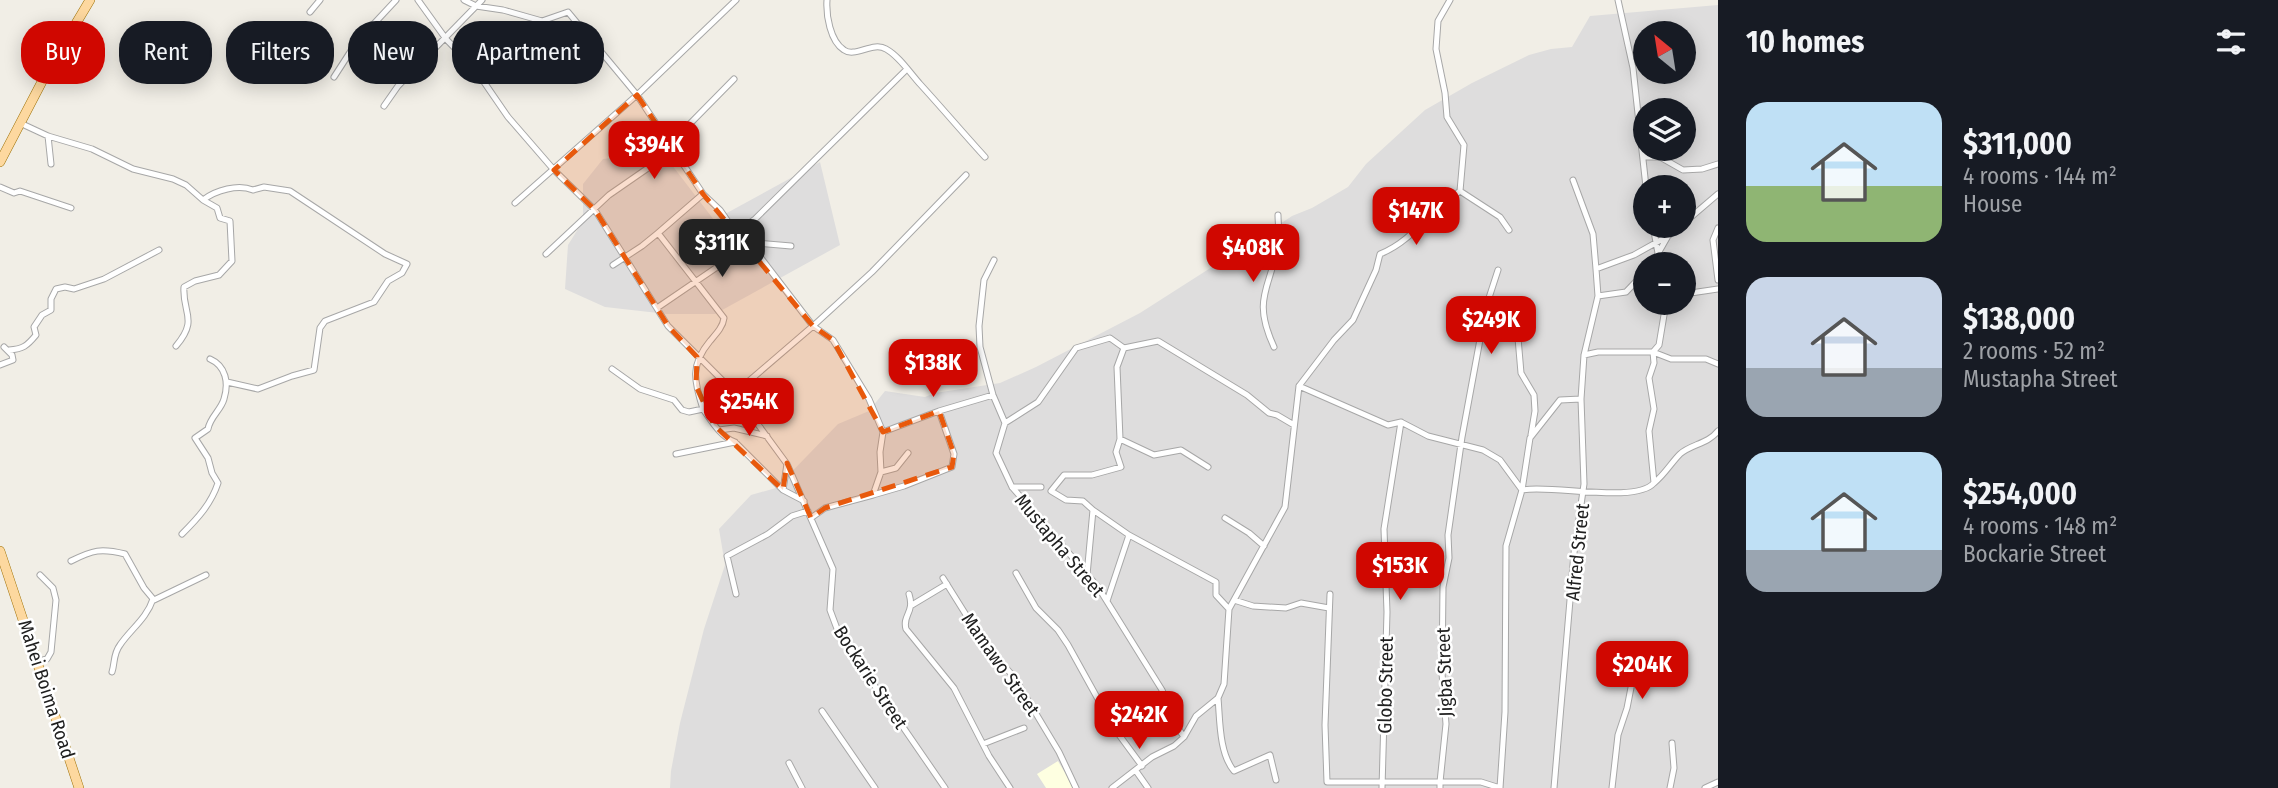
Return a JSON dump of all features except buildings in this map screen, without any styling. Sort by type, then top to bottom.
[{"type":"main road","points":[[0,162],[47,72],[90,0]]},
{"type":"main road","name":"Mahei Boima Road","points":[[0,551],[39,661],[79,788]]},
{"type":"street","points":[[310,12],[320,0]]},
{"type":"street","points":[[334,77],[356,43],[396,0]]},
{"type":"street","name":"Bockarie Street","points":[[418,0],[446,39],[475,69],[508,117],[554,170],[595,210],[668,326],[735,393],[787,464],[833,569],[830,610],[839,634],[945,788]]},
{"type":"street","points":[[464,0],[476,6],[542,21],[568,12],[637,95],[703,194],[720,210],[736,233],[751,245],[813,326],[833,340],[870,399],[883,432],[881,472],[873,495]]},
{"type":"street","points":[[384,106],[407,77],[482,0]]},
{"type":"street","points":[[515,203],[637,95],[736,0]]},
{"type":"street","points":[[827,0],[826,14],[843,50],[850,52],[869,47],[886,48],[985,158]]},
{"type":"street","points":[[1112,788],[1184,737],[1196,716],[1218,698],[1224,684],[1228,609],[1285,507],[1299,386],[1353,320],[1381,254],[1395,248],[1460,191],[1464,145],[1447,117],[1436,49],[1438,21],[1450,0]]},
{"type":"street","points":[[1618,0],[1633,68],[1636,98]]},
{"type":"street","points":[[736,233],[755,219],[907,69]]},
{"type":"street","points":[[546,254],[609,195],[648,168],[659,150],[670,144],[734,79]]},
{"type":"street","points":[[20,123],[48,136],[92,149],[133,169],[186,185],[217,208],[220,218],[230,221],[232,261],[219,275],[195,281],[184,287],[189,313],[185,335],[176,346]]},
{"type":"street","points":[[48,136],[51,164]]},
{"type":"street","points":[[1667,161],[1683,170],[1702,169],[1718,164]]},
{"type":"street","points":[[735,393],[872,272],[966,175]]},
{"type":"street","name":"Alfred Street","points":[[1554,788],[1574,553],[1583,492],[1581,399],[1584,355],[1598,296],[1593,234],[1573,180]]},
{"type":"street","points":[[0,187],[71,208]]},
{"type":"street","points":[[203,200],[210,194],[233,187],[253,190],[264,187],[290,191],[385,254],[407,264],[402,273],[388,281],[374,302],[325,321],[320,328],[314,370],[258,389],[227,382]]},
{"type":"street","points":[[1460,191],[1500,217],[1509,230]]},
{"type":"street","points":[[613,265],[658,233],[703,194]]},
{"type":"street","points":[[1696,213],[1718,194]]},
{"type":"street","points":[[1274,346],[1266,330],[1262,307],[1278,245],[1279,215]]},
{"type":"street","points":[[1718,228],[1713,240],[1718,280]]},
{"type":"street","points":[[658,233],[724,317],[723,324],[697,356],[696,386],[703,410],[719,430],[735,442],[783,490],[804,501]]},
{"type":"street","points":[[1656,238],[1658,252]]},
{"type":"street","points":[[1596,270],[1665,238]]},
{"type":"street","points":[[657,308],[751,245],[756,243],[791,246]]},
{"type":"street","points":[[0,366],[13,360],[7,349],[21,349],[36,335],[34,327],[42,315],[51,310],[51,299],[56,289],[74,289],[104,279],[159,250]]},
{"type":"street","points":[[995,260],[984,279],[979,326],[980,347],[993,395],[1005,423],[1038,402],[1076,348],[1110,338],[1124,348],[1158,341],[1205,367],[1269,413],[1294,425]]},
{"type":"street","name":"Jigba Street","points":[[1440,785],[1446,724],[1442,673],[1443,587],[1449,558],[1448,535],[1486,307],[1498,270]]},
{"type":"street","points":[[1598,296],[1626,292],[1633,285]]},
{"type":"street","points":[[1696,292],[1718,289]]},
{"type":"street","points":[[1654,483],[1649,431],[1654,409],[1649,378],[1654,363],[1653,352],[1659,345],[1664,315]]},
{"type":"street","points":[[1329,594],[1325,725],[1327,782],[1383,781],[1440,785],[1481,782],[1500,788],[1505,712],[1506,546],[1522,490],[1535,411],[1534,396],[1521,373],[1518,338],[1523,317]]},
{"type":"street","points":[[1124,348],[1117,367],[1120,439],[1116,452],[1121,467],[1092,475],[1064,475],[1051,491],[1066,500],[1083,501],[1129,535],[1216,582],[1216,595],[1228,609]]},
{"type":"street","points":[[1584,355],[1598,352],[1653,352],[1671,359],[1706,359],[1718,364]]},
{"type":"street","points":[[182,534],[200,513],[207,509],[218,483],[208,458],[195,438],[208,429],[209,422],[224,399],[227,382],[219,363],[210,359]]},
{"type":"street","points":[[612,369],[640,389],[674,400],[682,410],[703,410]]},
{"type":"street","points":[[1299,386],[1388,425],[1401,422],[1428,436],[1462,440],[1500,460],[1522,490]]},
{"type":"street","points":[[883,432],[993,395]]},
{"type":"street","points":[[1530,438],[1560,400],[1581,399]]},
{"type":"street","points":[[811,518],[825,508],[904,486],[952,467],[954,454],[939,411]]},
{"type":"street","name":"Globo Street","points":[[1382,788],[1387,612],[1384,529],[1401,422]]},
{"type":"street","name":"Mustapha Street","points":[[1005,423],[996,453],[1012,487],[1107,601],[1161,690],[1184,737]]},
{"type":"street","points":[[719,430],[734,428],[767,436]]},
{"type":"street","points":[[1522,490],[1536,487],[1583,492],[1636,491],[1650,488],[1682,452],[1713,438],[1718,431]]},
{"type":"street","points":[[1120,439],[1154,455],[1181,450],[1208,467]]},
{"type":"street","points":[[676,454],[735,442]]},
{"type":"street","points":[[881,472],[896,468],[908,453]]},
{"type":"street","points":[[783,490],[787,464]]},
{"type":"street","points":[[1012,487],[1041,487]]},
{"type":"street","points":[[1087,575],[1093,510]]},
{"type":"street","points":[[736,594],[727,556],[768,534],[792,516],[808,511]]},
{"type":"street","points":[[1224,518],[1264,546]]},
{"type":"street","points":[[1107,601],[1129,535]]},
{"type":"street","points":[[71,561],[93,550],[125,554],[153,599]]},
{"type":"street","points":[[1016,573],[1036,608],[1058,630],[1068,645],[1114,728],[1142,766]]},
{"type":"street","points":[[39,661],[47,659],[51,652],[57,600],[53,588],[40,575]]},
{"type":"street","points":[[112,672],[117,649],[147,614],[153,599],[206,575]]},
{"type":"street","name":"Mamawo Street","points":[[943,578],[983,642],[1014,677],[1059,752],[1076,788]]},
{"type":"street","points":[[947,584],[912,606],[905,623],[906,629],[954,688],[1010,788]]},
{"type":"street","points":[[909,594],[912,606]]},
{"type":"street","points":[[1234,600],[1253,606],[1286,608],[1301,603],[1329,608]]},
{"type":"street","points":[[1612,788],[1618,735],[1627,708],[1638,652],[1629,647]]},
{"type":"street","points":[[1218,698],[1228,764],[1234,771],[1270,755],[1276,780]]},
{"type":"street","points":[[822,711],[874,788]]},
{"type":"street","points":[[984,744],[1024,728]]},
{"type":"street","points":[[1670,788],[1674,768],[1672,743]]},
{"type":"street","points":[[789,763],[802,788]]},
{"type":"street","points":[[1136,771],[1148,788]]},
{"type":"street","points":[[1705,788],[1718,782]]},
{"type":"highlighted area","points":[[637,95],[703,194],[813,326],[833,340],[883,432],[939,411],[954,454],[952,467],[825,508],[811,518],[787,463],[783,490],[714,425],[696,386],[697,357],[668,326],[595,210],[554,170]]},
{"type":"shaded area","points":[[1718,5],[1718,788],[670,788],[680,723],[704,629],[725,565],[719,529],[751,495],[776,488],[838,424],[869,411],[885,391],[925,397],[1000,383],[1036,367],[1140,313],[1237,251],[1257,246],[1271,230],[1292,216],[1348,187],[1366,164],[1425,110],[1529,55],[1572,47],[1590,16]]},
{"type":"shaded area","points":[[662,152],[714,220],[820,162],[840,245],[715,314],[667,314],[605,307],[565,289],[568,245],[583,221],[583,184],[603,159]]},
{"type":"shaded area","points":[[1058,761],[1074,788],[1046,788],[1037,774]]}]
